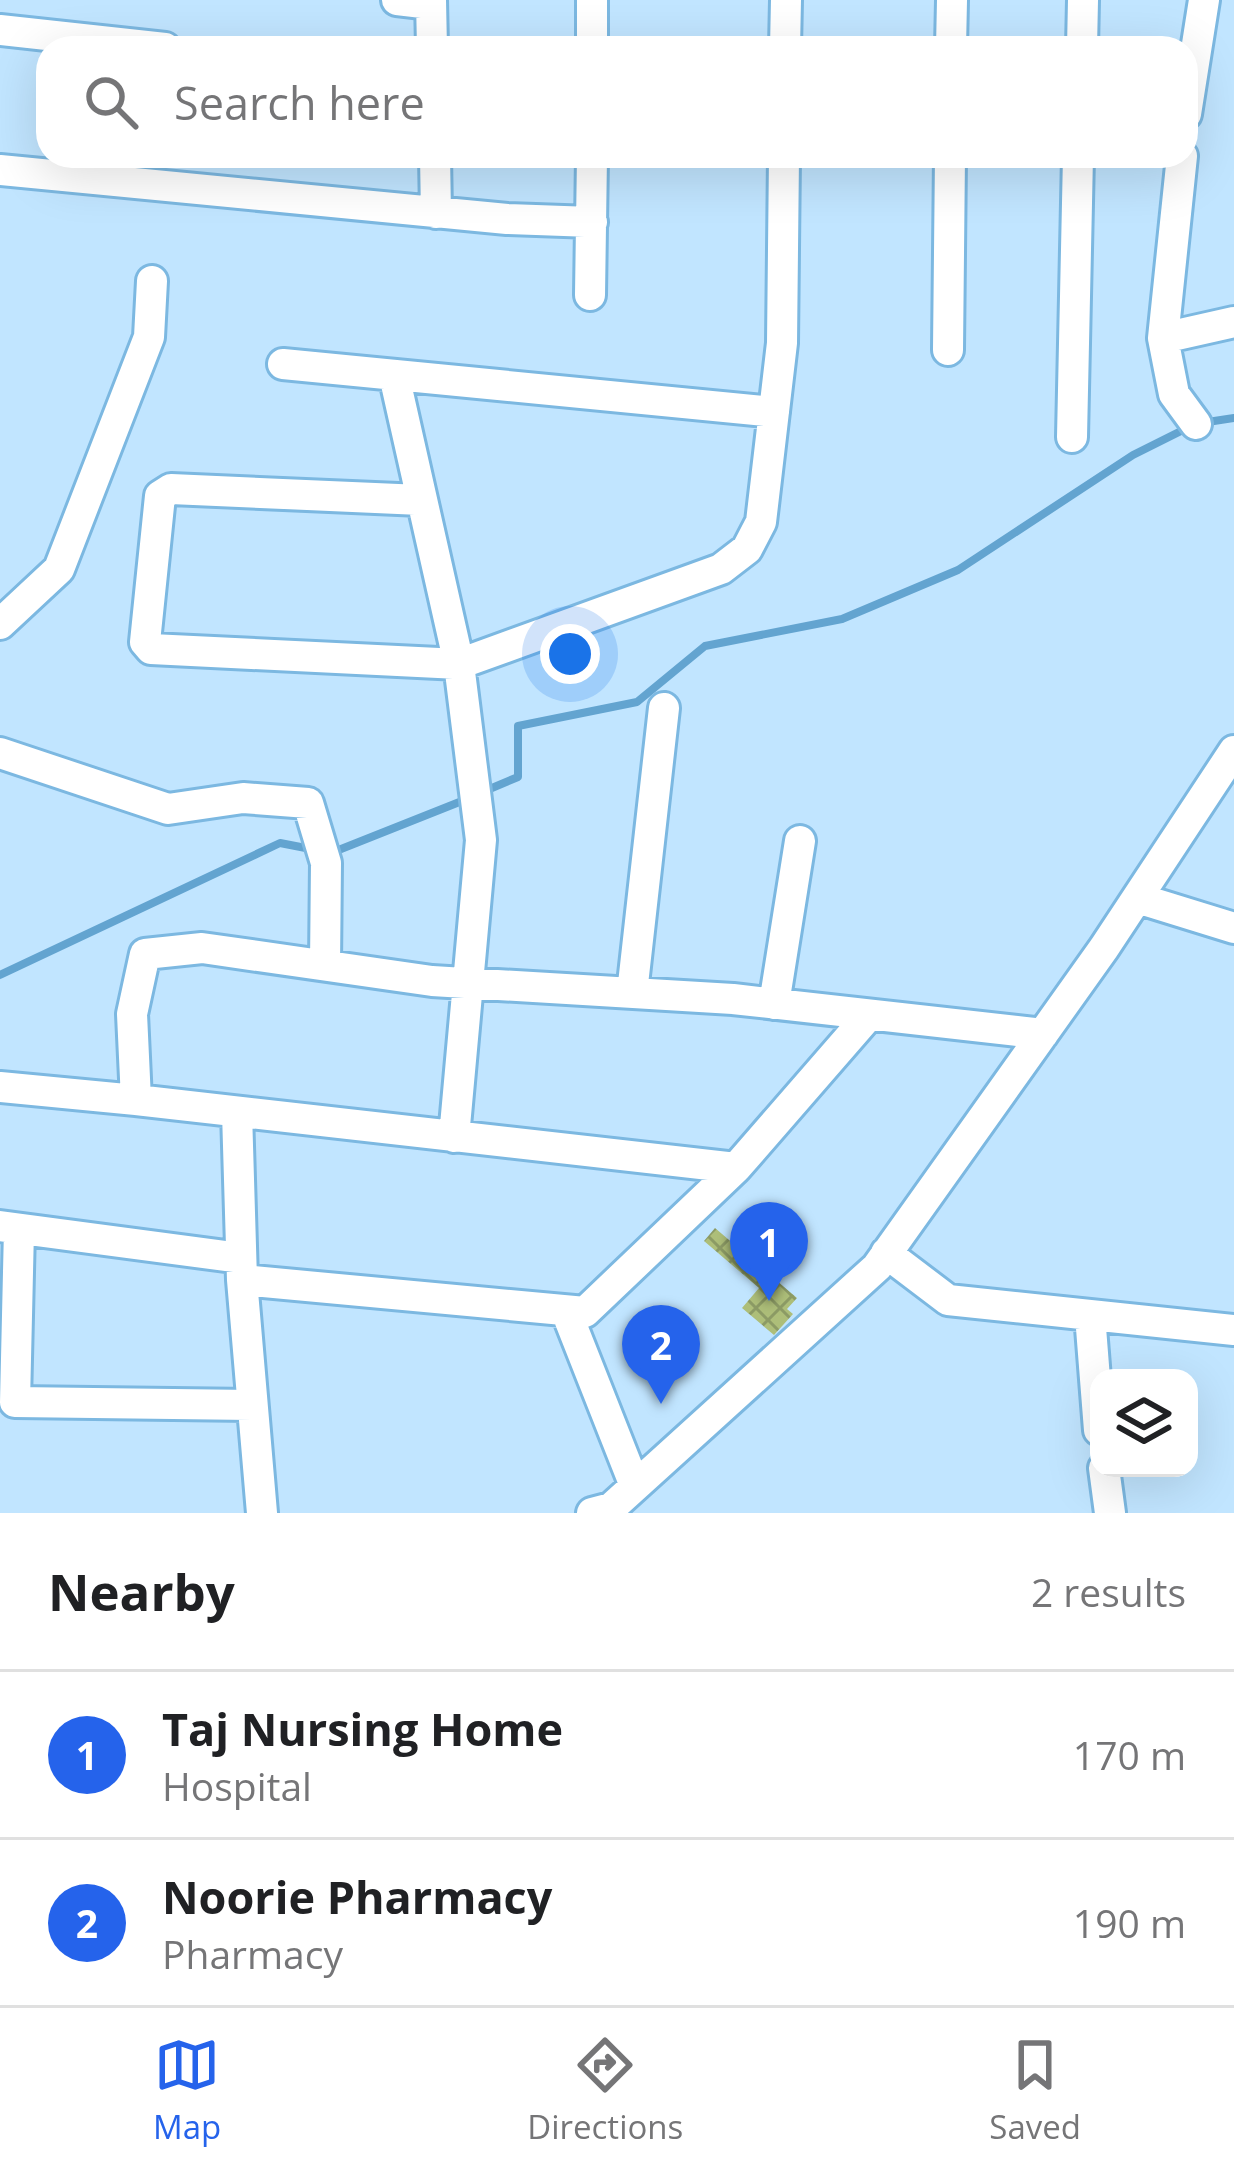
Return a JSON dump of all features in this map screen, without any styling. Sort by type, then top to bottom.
[{"type":"street","points":[[397,0],[431,2],[432,36]]},
{"type":"street","points":[[592,0],[592,36]]},
{"type":"street","points":[[785,36],[786,0]]},
{"type":"street","points":[[951,36],[952,0]]},
{"type":"street","points":[[1082,36],[1083,0]]},
{"type":"street","points":[[1198,38],[1204,0]]},
{"type":"street","points":[[0,30],[55,36]]},
{"type":"street","points":[[434,168],[436,212]]},
{"type":"street","points":[[590,295],[592,168]]},
{"type":"street","points":[[421,500],[171,489],[160,496],[145,642],[151,649],[459,664],[721,569],[747,549],[761,522],[782,344],[784,168]]},
{"type":"street","points":[[948,350],[950,168]]},
{"type":"street","points":[[1072,437],[1078,168]]},
{"type":"street","points":[[1181,168],[1163,338],[1174,394],[1196,424]]},
{"type":"street","points":[[0,170],[436,212],[592,222]]},
{"type":"street","points":[[0,624],[59,568],[149,338],[152,281]]},
{"type":"street","points":[[1163,338],[1234,322]]},
{"type":"street","points":[[283,364],[774,412]]},
{"type":"street","points":[[394,375],[459,664],[481,840],[454,1137]]},
{"type":"street","points":[[632,993],[664,708]]},
{"type":"street","points":[[592,1513],[611,1508],[886,1253],[1043,1034],[1234,751]]},
{"type":"street","points":[[0,753],[168,809],[243,798],[308,802],[326,863],[325,965]]},
{"type":"street","points":[[774,1004],[800,841]]},
{"type":"street","points":[[1137,898],[1234,928]]},
{"type":"street","points":[[136,1100],[132,1014],[145,954],[202,948],[471,982],[774,1004],[1043,1034]]},
{"type":"street","points":[[253,1405],[14,1402],[9,1227],[241,1269],[585,1312],[736,1168],[869,1015]]},
{"type":"street","points":[[0,1088],[736,1168]]},
{"type":"street","points":[[237,1112],[241,1269],[262,1513]]},
{"type":"street","points":[[886,1253],[948,1300],[1234,1330]]},
{"type":"street","points":[[566,1311],[635,1486]]},
{"type":"street","points":[[1090,1315],[1094,1369]]},
{"type":"street","points":[[1105,1477],[1110,1513]]},
{"type":"building","points":[[715,1228],[797,1298],[787,1309],[793,1314],[774,1335],[742,1308],[759,1288],[704,1241]]},
{"type":"waterway","points":[[1201,423],[1234,418]]},
{"type":"waterway","points":[[480,793],[518,777],[518,726],[637,702],[705,646],[842,619],[958,570],[1133,455],[1187,428]]},
{"type":"waterway","points":[[331,853],[467,799]]},
{"type":"waterway","points":[[0,975],[280,843],[316,850]]},
{"type":"place","name":"Taj Nursing Home","points":[[769,1301]]},
{"type":"place","name":"Noorie Pharmacy","points":[[661,1404]]}]
